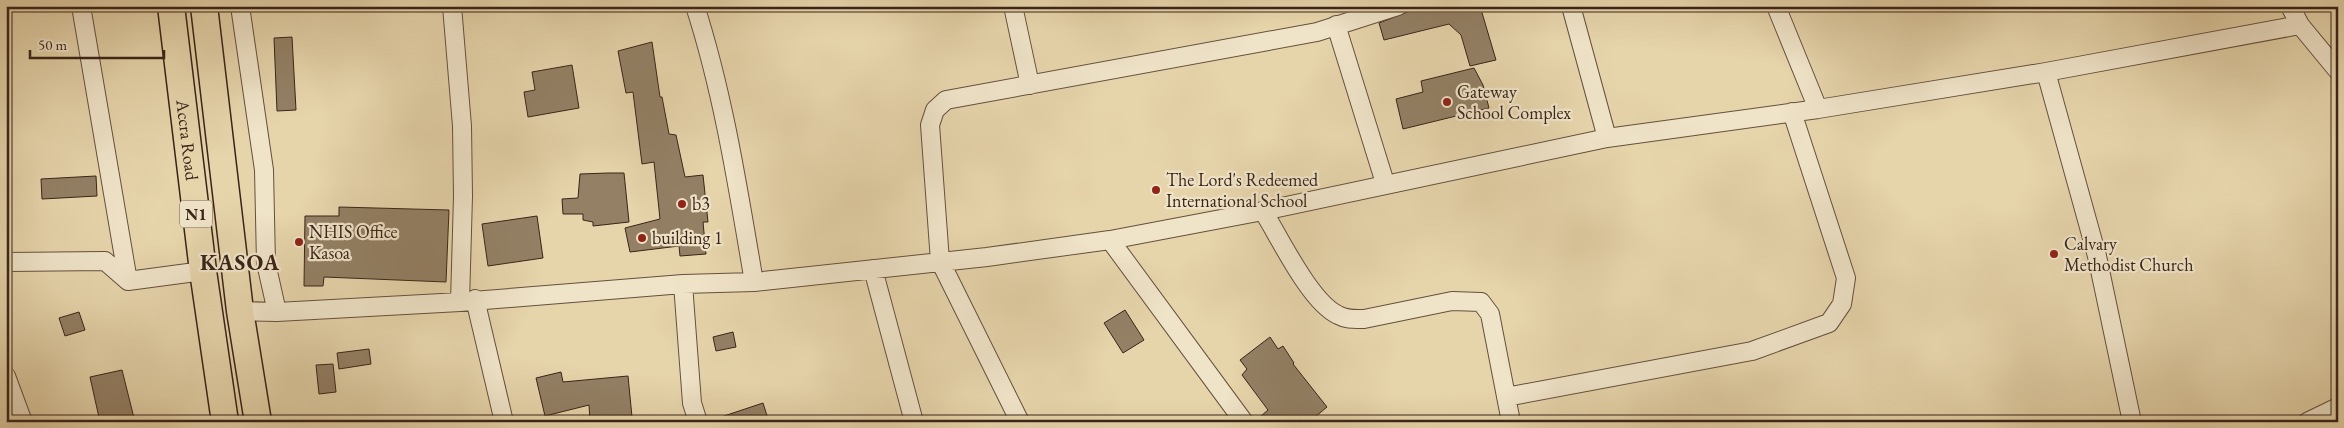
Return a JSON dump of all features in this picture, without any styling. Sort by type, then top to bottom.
[{"type":"highway","name":"Accra Road","points":[[171,6],[203,271],[225,422]]},
{"type":"highway","name":"Accra Road","points":[[204,6],[240,310],[258,422]]},
{"type":"street","points":[[81,6],[128,281]]},
{"type":"street","points":[[240,6],[264,170],[266,263],[277,312]]},
{"type":"street","points":[[452,6],[461,121],[462,196],[468,301],[504,422]]},
{"type":"street","points":[[695,6],[712,58],[731,148],[754,282]]},
{"type":"street","points":[[1013,6],[1030,85]]},
{"type":"street","points":[[1020,422],[940,261],[930,125],[935,110],[946,100],[1317,32],[1398,6]]},
{"type":"street","points":[[1571,6],[1607,138]]},
{"type":"street","points":[[1776,6],[1818,108]]},
{"type":"street","points":[[2290,6],[2300,24],[2338,71]]},
{"type":"street","points":[[240,310],[277,312],[468,301],[683,284],[754,282],[987,257],[1110,240],[1607,138],[1792,112],[2046,72],[2300,24]]},
{"type":"street","points":[[1336,26],[1385,183]]},
{"type":"street","points":[[2046,72],[2097,256],[2132,422]]},
{"type":"street","points":[[1506,397],[1752,351],[1829,323],[1842,304],[1846,278],[1792,112]]},
{"type":"street","points":[[1263,210],[1317,298],[1336,315],[1350,320],[1364,319],[1452,301],[1481,302],[1490,314],[1512,422]]},
{"type":"street","points":[[1110,240],[1244,422]]},
{"type":"street","points":[[6,262],[105,260],[128,281],[203,271]]},
{"type":"street","points":[[873,269],[914,422]]},
{"type":"street","points":[[683,284],[692,403],[698,422]]},
{"type":"street","points":[[6,376],[23,422]]},
{"type":"street","points":[[2306,422],[2338,407]]},
{"type":"building","points":[[1423,6],[1480,6],[1496,60],[1470,66],[1461,35],[1449,24],[1384,40],[1379,23]]},
{"type":"building","points":[[292,37],[296,110],[277,111],[274,38]]},
{"type":"building","points":[[652,42],[660,97],[662,97],[669,134],[676,135],[685,177],[703,175],[708,222],[703,222],[706,254],[680,256],[679,246],[630,252],[625,228],[660,219],[654,162],[642,164],[633,92],[626,93],[618,51]]},
{"type":"building","points":[[572,65],[579,108],[528,117],[524,92],[535,90],[532,72]]},
{"type":"building","points":[[1474,68],[1483,85],[1489,108],[1403,129],[1396,99],[1423,92],[1421,81]]},
{"type":"building","points":[[624,173],[629,222],[593,226],[593,222],[583,220],[583,214],[563,214],[562,199],[578,198],[580,174]]},
{"type":"building","points":[[96,176],[97,196],[42,199],[41,179]]},
{"type":"building","points":[[339,207],[449,210],[446,282],[324,277],[323,286],[304,286],[305,216],[339,216]]},
{"type":"building","points":[[537,216],[543,258],[488,266],[482,224]]},
{"type":"building","points":[[1125,310],[1144,340],[1123,353],[1104,323]]},
{"type":"building","points":[[79,312],[85,330],[65,336],[59,318]]},
{"type":"building","points":[[733,332],[736,347],[716,351],[713,337]]},
{"type":"building","points":[[1270,337],[1278,349],[1283,346],[1293,364],[1327,407],[1309,422],[1254,422],[1268,410],[1242,375],[1247,369],[1240,360]]},
{"type":"building","points":[[369,349],[371,364],[339,369],[337,353]]},
{"type":"building","points":[[333,364],[336,392],[319,394],[316,365]]},
{"type":"building","points":[[122,370],[135,422],[100,422],[90,377]]},
{"type":"building","points":[[561,372],[563,382],[628,376],[632,417],[590,421],[589,405],[545,416],[536,378]]},
{"type":"building","points":[[763,403],[769,422],[715,422],[715,419]]},
{"type":"place","name":"Gateway School Complex","points":[[1447,102]]},
{"type":"place","name":"The Lord's Redeemed International School","points":[[1156,190]]},
{"type":"place","name":"b3","points":[[682,204]]},
{"type":"place","name":"building 1","points":[[642,238]]},
{"type":"place","name":"NHIS Office Kasoa","points":[[299,242]]},
{"type":"place","name":"Calvary Methodist Church","points":[[2054,254]]},
{"type":"district","name":"KASOA","points":[[240,262]]}]
